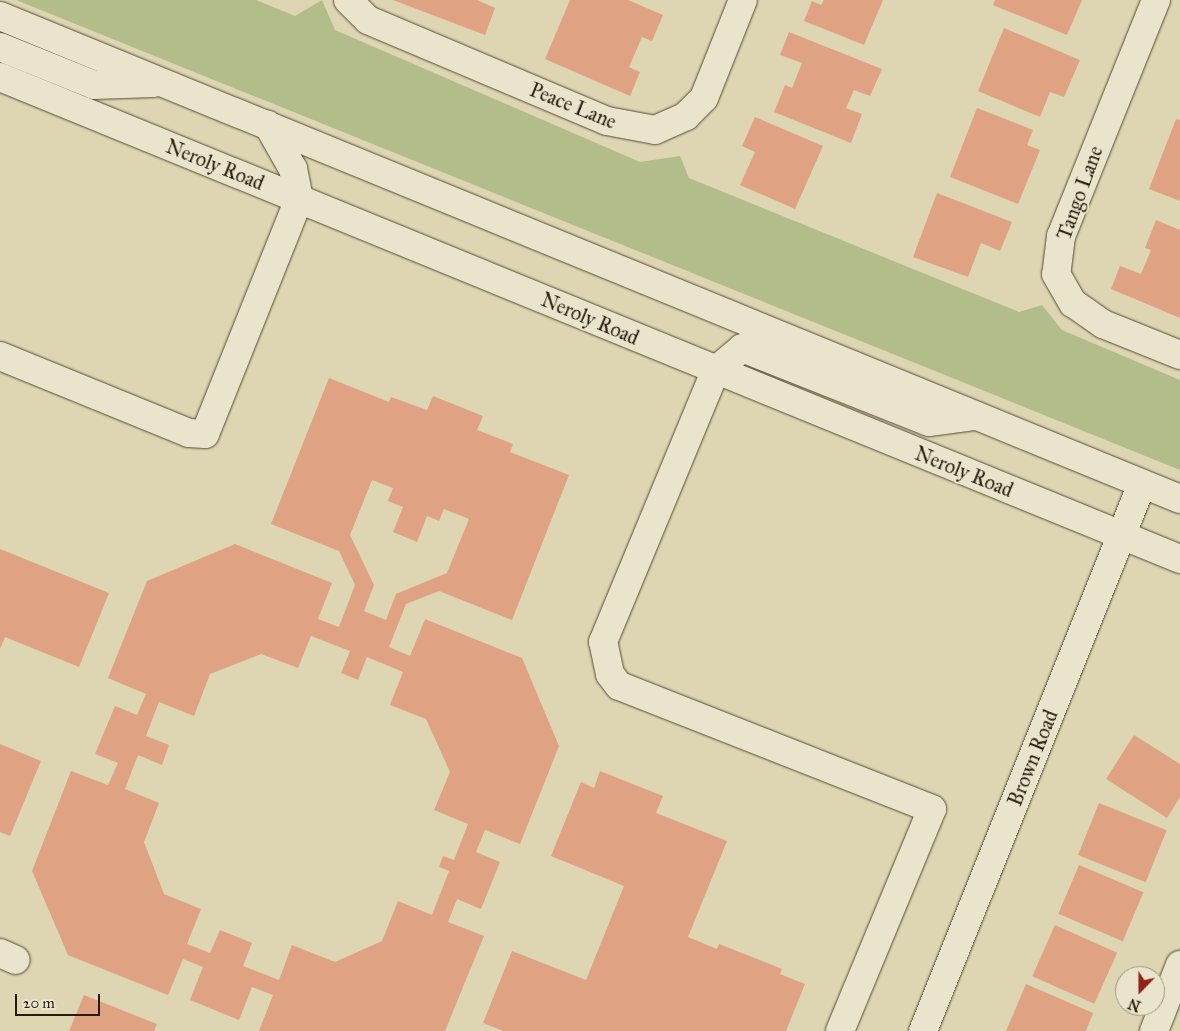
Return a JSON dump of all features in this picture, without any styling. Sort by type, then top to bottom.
[{"type":"street","name":"Peace Lane","points":[[348,0],[368,20],[597,117],[619,126],[655,130],[686,116],[704,98],[743,0]]},
{"type":"street","name":"Tango Lane","points":[[1156,0],[1061,236],[1056,274],[1073,303],[1102,324],[1180,355]]},
{"type":"street","points":[[0,16],[1180,499]]},
{"type":"street","points":[[0,47],[94,85],[165,83]]},
{"type":"street","name":"Neroly Road","points":[[0,77],[714,371],[1180,560]]},
{"type":"street","points":[[0,356],[189,433],[205,434],[299,199],[293,169],[268,125]]},
{"type":"street","points":[[840,1031],[932,808],[619,686],[610,674],[603,642],[714,371],[742,348],[929,422],[975,416]]},
{"type":"street","name":"Brown Road","points":[[923,1031],[1142,484]]},
{"type":"street","points":[[1154,1031],[1180,965]]},
{"type":"green space","points":[[16,0],[256,0],[295,16],[322,0],[335,30],[640,162],[680,156],[689,178],[1019,312],[1042,305],[1062,330],[1180,380],[1180,470]]},
{"type":"building","points":[[393,0],[477,0],[495,8],[485,35]]},
{"type":"building","points":[[570,0],[628,0],[663,15],[652,41],[642,37],[629,67],[640,72],[630,96],[545,59]]},
{"type":"building","points":[[824,0],[883,0],[864,45],[804,21],[812,1],[821,5]]},
{"type":"building","points":[[995,0],[1082,0],[1067,35],[993,5]]},
{"type":"building","points":[[1004,28],[1080,60],[1064,97],[1050,92],[1040,117],[978,91]]},
{"type":"building","points":[[789,32],[882,69],[870,96],[854,90],[846,108],[862,114],[851,143],[774,112],[785,85],[792,88],[802,63],[780,55]]},
{"type":"building","points":[[977,108],[1033,130],[1027,145],[1040,150],[1018,204],[950,177]]},
{"type":"building","points":[[755,117],[823,146],[795,209],[740,185],[755,152],[742,146]]},
{"type":"building","points":[[1176,119],[1180,120],[1180,201],[1149,189]]},
{"type":"building","points":[[937,193],[1012,222],[1000,251],[981,243],[968,277],[913,257]]},
{"type":"building","points":[[1156,220],[1180,230],[1180,318],[1111,289],[1120,266],[1141,274],[1151,250],[1145,248]]},
{"type":"building","points":[[329,378],[389,402],[391,397],[427,410],[433,396],[483,416],[477,430],[513,444],[510,452],[569,475],[512,620],[439,591],[406,604],[389,647],[410,656],[425,619],[522,658],[559,746],[520,844],[485,830],[476,852],[500,862],[481,909],[457,899],[448,922],[484,936],[445,1031],[259,1031],[273,995],[252,987],[239,1020],[190,1000],[203,967],[183,959],[168,995],[68,955],[32,871],[71,771],[108,785],[118,763],[95,754],[115,706],[137,715],[146,694],[108,678],[147,581],[235,544],[332,583],[318,619],[339,627],[355,585],[339,551],[271,524]],"holes":[[[372,480],[393,488],[388,501],[403,507],[393,532],[417,542],[427,516],[439,521],[444,509],[469,519],[447,573],[396,594],[386,620],[364,611],[374,585],[350,535]],[[311,636],[350,651],[341,673],[358,680],[367,657],[403,672],[390,705],[426,719],[450,772],[434,810],[468,824],[454,860],[443,856],[439,867],[449,871],[432,915],[398,901],[382,941],[335,962],[292,945],[279,980],[243,966],[252,943],[220,930],[210,953],[187,944],[201,909],[164,894],[144,842],[159,803],[125,789],[138,755],[162,765],[169,745],[146,736],[159,702],[194,716],[210,674],[261,654],[298,668]]]},
{"type":"building","points":[[0,549],[109,593],[79,667],[5,637],[0,649]]},
{"type":"building","points":[[1134,735],[1180,764],[1180,797],[1167,818],[1106,779]]},
{"type":"building","points":[[0,744],[41,761],[10,836],[0,832]]},
{"type":"building","points":[[600,771],[663,796],[656,813],[727,841],[688,937],[717,949],[719,944],[782,969],[780,974],[805,984],[786,1031],[503,1031],[483,1023],[512,951],[586,980],[624,886],[551,856],[581,782],[594,788]]},
{"type":"building","points":[[1099,803],[1167,830],[1146,882],[1078,855]]},
{"type":"building","points":[[1079,865],[1143,892],[1123,941],[1058,914]]},
{"type":"building","points":[[1055,925],[1117,953],[1094,1004],[1032,976]]},
{"type":"building","points":[[1026,984],[1093,1013],[1086,1031],[1006,1031]]},
{"type":"building","points":[[84,995],[157,1024],[154,1031],[69,1031]]}]
